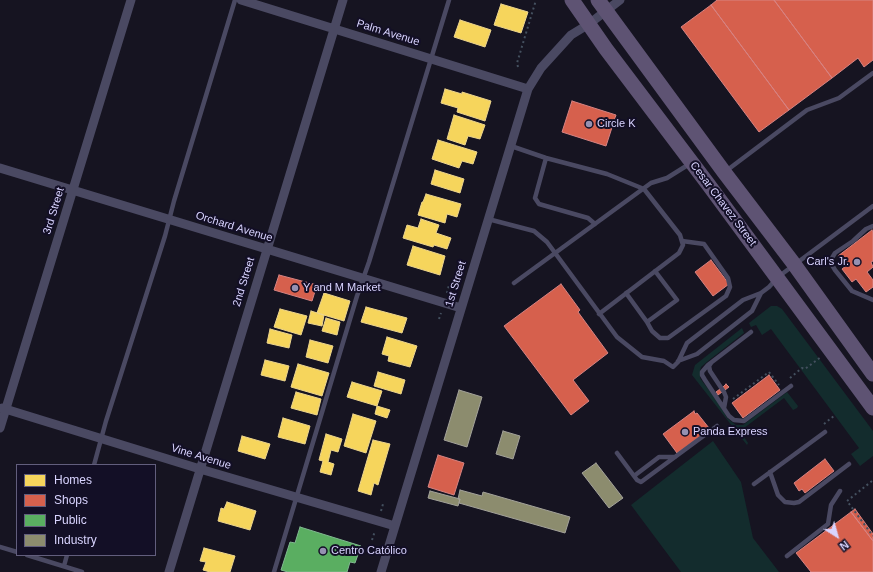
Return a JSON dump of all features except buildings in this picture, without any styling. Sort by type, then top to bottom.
[{"type":"main road","name":"Cesar Chavez Street","points":[[572,0],[606,49],[778,277],[873,408]]},
{"type":"main road","name":"Cesar Chavez Street","points":[[602,5],[724,172],[794,264],[873,374]]},
{"type":"street","name":"3rd Street","points":[[0,428],[3,409],[131,0]]},
{"type":"street","name":"Palm Avenue","points":[[241,0],[528,89]]},
{"type":"street","name":"2nd Street","points":[[169,572],[343,0]]},
{"type":"street","name":"1st Street","points":[[381,572],[528,89],[541,68],[556,49],[570,35],[589,24],[602,5],[620,0]]},
{"type":"street","name":"Orchard Avenue","points":[[0,168],[461,308]]},
{"type":"street","name":"Vine Avenue","points":[[3,409],[296,498],[395,526]]},
{"type":"lane","points":[[94,464],[235,0]]},
{"type":"lane","points":[[274,572],[449,0]]},
{"type":"lane","points":[[724,172],[807,110],[839,98],[873,73]]},
{"type":"lane","points":[[510,146],[546,158],[607,174],[644,188],[680,235],[683,245],[679,253],[599,314]]},
{"type":"lane","points":[[546,158],[535,198],[539,204],[588,218],[595,224]]},
{"type":"lane","points":[[514,283],[651,183],[667,178],[692,162]]},
{"type":"lane","points":[[488,218],[534,232],[547,242],[617,338],[642,357],[664,361],[673,367],[678,362],[687,343],[743,300],[761,293],[794,264],[873,206]]},
{"type":"lane","points":[[873,226],[866,229],[853,241],[835,253],[832,258],[832,265],[835,270],[852,291],[873,300]]},
{"type":"lane","points":[[626,293],[652,331],[660,338],[668,338],[726,296],[730,287],[728,278],[704,244],[682,241]]},
{"type":"lane","points":[[647,322],[677,300],[655,271]]},
{"type":"lane","points":[[678,362],[696,354],[752,311],[761,293]]},
{"type":"lane","points":[[751,332],[712,361],[704,369],[702,375],[729,416],[734,420],[744,421],[791,386]]},
{"type":"lane","points":[[712,361],[709,366],[710,371],[726,397],[724,408]]},
{"type":"lane","points":[[617,453],[634,476],[639,481],[643,481],[717,426]]},
{"type":"lane","points":[[754,484],[825,432]]},
{"type":"lane","points":[[634,476],[659,457],[676,457]]},
{"type":"lane","points":[[770,472],[778,495],[786,502],[794,503],[799,502],[849,464]]},
{"type":"lane","points":[[787,556],[828,524],[831,505],[840,492]]},
{"type":"lane","points":[[0,547],[16,552]]},
{"type":"lane","points":[[30,556],[82,572]]},
{"type":"lane","points":[[64,566],[67,556]]},
{"type":"path","points":[[518,67],[517,63],[536,0]]},
{"type":"path","points":[[800,370],[802,368],[805,369],[821,357]]},
{"type":"path","points":[[731,401],[769,372],[781,388],[786,390]]},
{"type":"path","points":[[872,481],[847,501],[873,536]]},
{"type":"green space","points":[[771,306],[777,306],[782,309],[873,431],[873,456],[860,466],[851,454],[859,448],[771,329],[762,335],[756,325],[751,327],[749,323]]},
{"type":"green space","points":[[742,328],[744,333],[701,367],[700,371],[700,378],[719,403],[727,418],[736,425],[743,425],[787,392],[798,406],[793,410],[784,398],[740,431],[748,443],[747,445],[692,375],[695,365]]},
{"type":"green space","points":[[713,441],[741,482],[753,538],[779,572],[681,572],[631,505]]},
{"type":"place","name":"Circle K","points":[[589,124]]},
{"type":"place","name":"Carl's Jr.","points":[[857,262]]},
{"type":"place","name":"Y and M Market","points":[[295,288]]},
{"type":"place","name":"Panda Express","points":[[685,432]]},
{"type":"place","name":"Centro Católico","points":[[323,551]]}]
